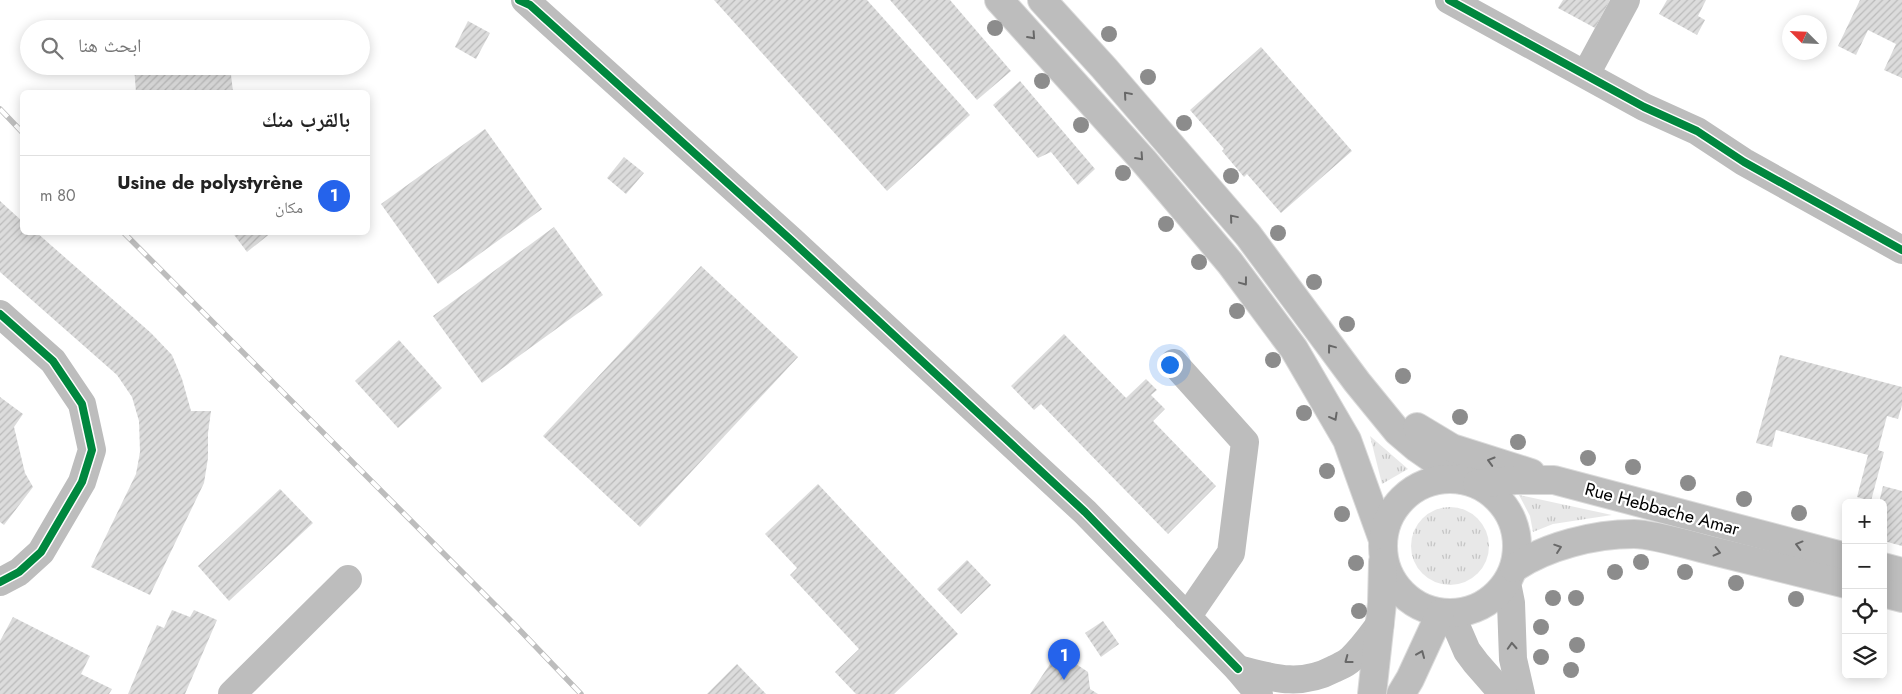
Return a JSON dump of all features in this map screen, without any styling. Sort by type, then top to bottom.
[{"type":"main road","points":[[999,0],[1150,167],[1230,263],[1294,349],[1347,440],[1383,549],[1388,574],[1396,587],[1407,599],[1420,607],[1446,614],[1467,612],[1482,606],[1496,596],[1510,576],[1517,554],[1514,526],[1508,512],[1500,501],[1489,491],[1470,482],[1417,448],[1397,432],[1357,382],[1248,235],[1104,68],[1042,0]]},
{"type":"main road","points":[[1449,0],[1644,107],[1697,131],[1744,162],[1902,250]]},
{"type":"main road","points":[[1586,74],[1626,0]]},
{"type":"main road","points":[[525,2],[792,241],[1078,506],[1187,617],[1259,694]]},
{"type":"main road","points":[[0,314],[53,361],[82,404],[92,450],[82,482],[42,552],[19,572],[0,582]]},
{"type":"main road","points":[[1174,363],[1245,442],[1231,553],[1187,617]]},
{"type":"main road","points":[[1357,382],[1428,435],[1452,448],[1554,480]]},
{"type":"main road","points":[[1372,694],[1380,624],[1383,549],[1388,522],[1397,505],[1410,492],[1426,483],[1445,479],[1470,482]]},
{"type":"main road","name":"Rue Hebbache Amar","points":[[1470,482],[1554,480],[1842,556]]},
{"type":"main road","name":"Rue Hebbache Amar","points":[[1510,576],[1526,560],[1566,545],[1610,535],[1636,534],[1694,546],[1842,583]]},
{"type":"main road","points":[[1887,568],[1902,572]]},
{"type":"main road","points":[[1510,576],[1512,659],[1521,694]]},
{"type":"main road","points":[[232,694],[348,579]]},
{"type":"main road","points":[[1887,594],[1902,598]]},
{"type":"main road","points":[[1401,694],[1446,614]]},
{"type":"main road","points":[[1446,614],[1476,664],[1503,694]]},
{"type":"main road","points":[[1238,670],[1291,681],[1306,680],[1320,676],[1349,661],[1363,647],[1380,624]]},
{"type":"green space","points":[[1370,436],[1408,469],[1382,484]]},
{"type":"green space","points":[[1519,495],[1612,515],[1553,524],[1533,532],[1530,516]]},
{"type":"green space","points":[[1442,507],[1458,507],[1472,513],[1483,524],[1489,538],[1489,554],[1483,568],[1472,579],[1458,585],[1442,585],[1428,579],[1417,568],[1411,554],[1411,538],[1417,524],[1428,513]]},
{"type":"building","points":[[714,0],[867,0],[970,115],[887,191]]},
{"type":"building","points":[[890,0],[950,0],[1011,71],[977,100]]},
{"type":"building","points":[[1563,0],[1610,0],[1595,28],[1558,8]]},
{"type":"building","points":[[1667,0],[1706,0],[1698,16],[1705,20],[1697,35],[1659,14]]},
{"type":"building","points":[[1860,0],[1902,0],[1902,78],[1884,70],[1896,44],[1868,30],[1856,55],[1838,46]]},
{"type":"building","points":[[468,21],[490,33],[476,59],[455,47]]},
{"type":"building","points":[[1261,47],[1352,151],[1281,213],[1247,174],[1244,177],[1222,151],[1224,149],[1190,110]]},
{"type":"building","points":[[135,75],[231,75],[233,90],[136,90]]},
{"type":"building","points":[[1020,81],[1095,169],[1078,185],[1051,152],[1038,158],[993,105]]},
{"type":"building","points":[[485,129],[542,209],[438,284],[381,204]]},
{"type":"building","points":[[624,157],[644,173],[626,194],[607,178]]},
{"type":"building","points":[[0,201],[20,219],[20,235],[39,235],[151,333],[172,355],[182,379],[191,411],[211,411],[208,433],[208,458],[204,483],[150,595],[91,567],[136,474],[140,452],[139,421],[132,397],[117,375],[0,272]]},
{"type":"building","points":[[554,227],[603,295],[482,383],[433,316]]},
{"type":"building","points":[[234,235],[268,235],[247,252]]},
{"type":"building","points":[[701,266],[798,357],[640,527],[543,436]]},
{"type":"building","points":[[1064,334],[1126,398],[1146,379],[1157,390],[1151,395],[1165,409],[1153,421],[1216,486],[1168,534],[1041,404],[1034,410],[1011,386]]},
{"type":"building","points":[[399,340],[442,388],[398,428],[355,381]]},
{"type":"building","points":[[1780,355],[1902,387],[1902,405],[1898,419],[1887,416],[1878,450],[1884,452],[1872,499],[1857,497],[1868,455],[1776,430],[1772,447],[1756,443]]},
{"type":"building","points":[[0,397],[23,414],[14,427],[25,473],[33,487],[4,525],[0,522]]},
{"type":"building","points":[[818,484],[958,634],[894,694],[856,694],[835,672],[859,649],[790,575],[797,568],[765,534]]},
{"type":"building","points":[[1883,486],[1902,491],[1902,546],[1887,542],[1887,499],[1880,499]]},
{"type":"building","points":[[280,489],[313,523],[229,601],[198,566]]},
{"type":"building","points":[[967,560],[991,585],[961,614],[937,589]]},
{"type":"building","points":[[172,610],[190,617],[194,610],[217,620],[185,694],[128,694],[157,625],[164,628]]},
{"type":"building","points":[[13,617],[90,656],[81,674],[112,689],[109,694],[0,694],[0,641]]},
{"type":"building","points":[[1103,621],[1119,644],[1101,657],[1085,633]]},
{"type":"building","points":[[1058,652],[1088,672],[1090,689],[1098,694],[1030,694]]},
{"type":"building","points":[[737,664],[766,694],[707,694]]},
{"type":"railway","points":[[0,109],[20,130]]},
{"type":"railway","points":[[126,235],[514,624],[581,694]]},
{"type":"cycle path","points":[[519,0],[530,5],[792,241],[1085,512],[1238,669]]},
{"type":"cycle path","points":[[1449,0],[1644,107],[1697,131],[1744,162],[1902,250]]},
{"type":"cycle path","points":[[0,314],[53,361],[82,404],[92,450],[82,482],[41,552],[19,572],[0,582]]},
{"type":"place","name":"Usine de polystyrène","points":[[1064,680]]}]
